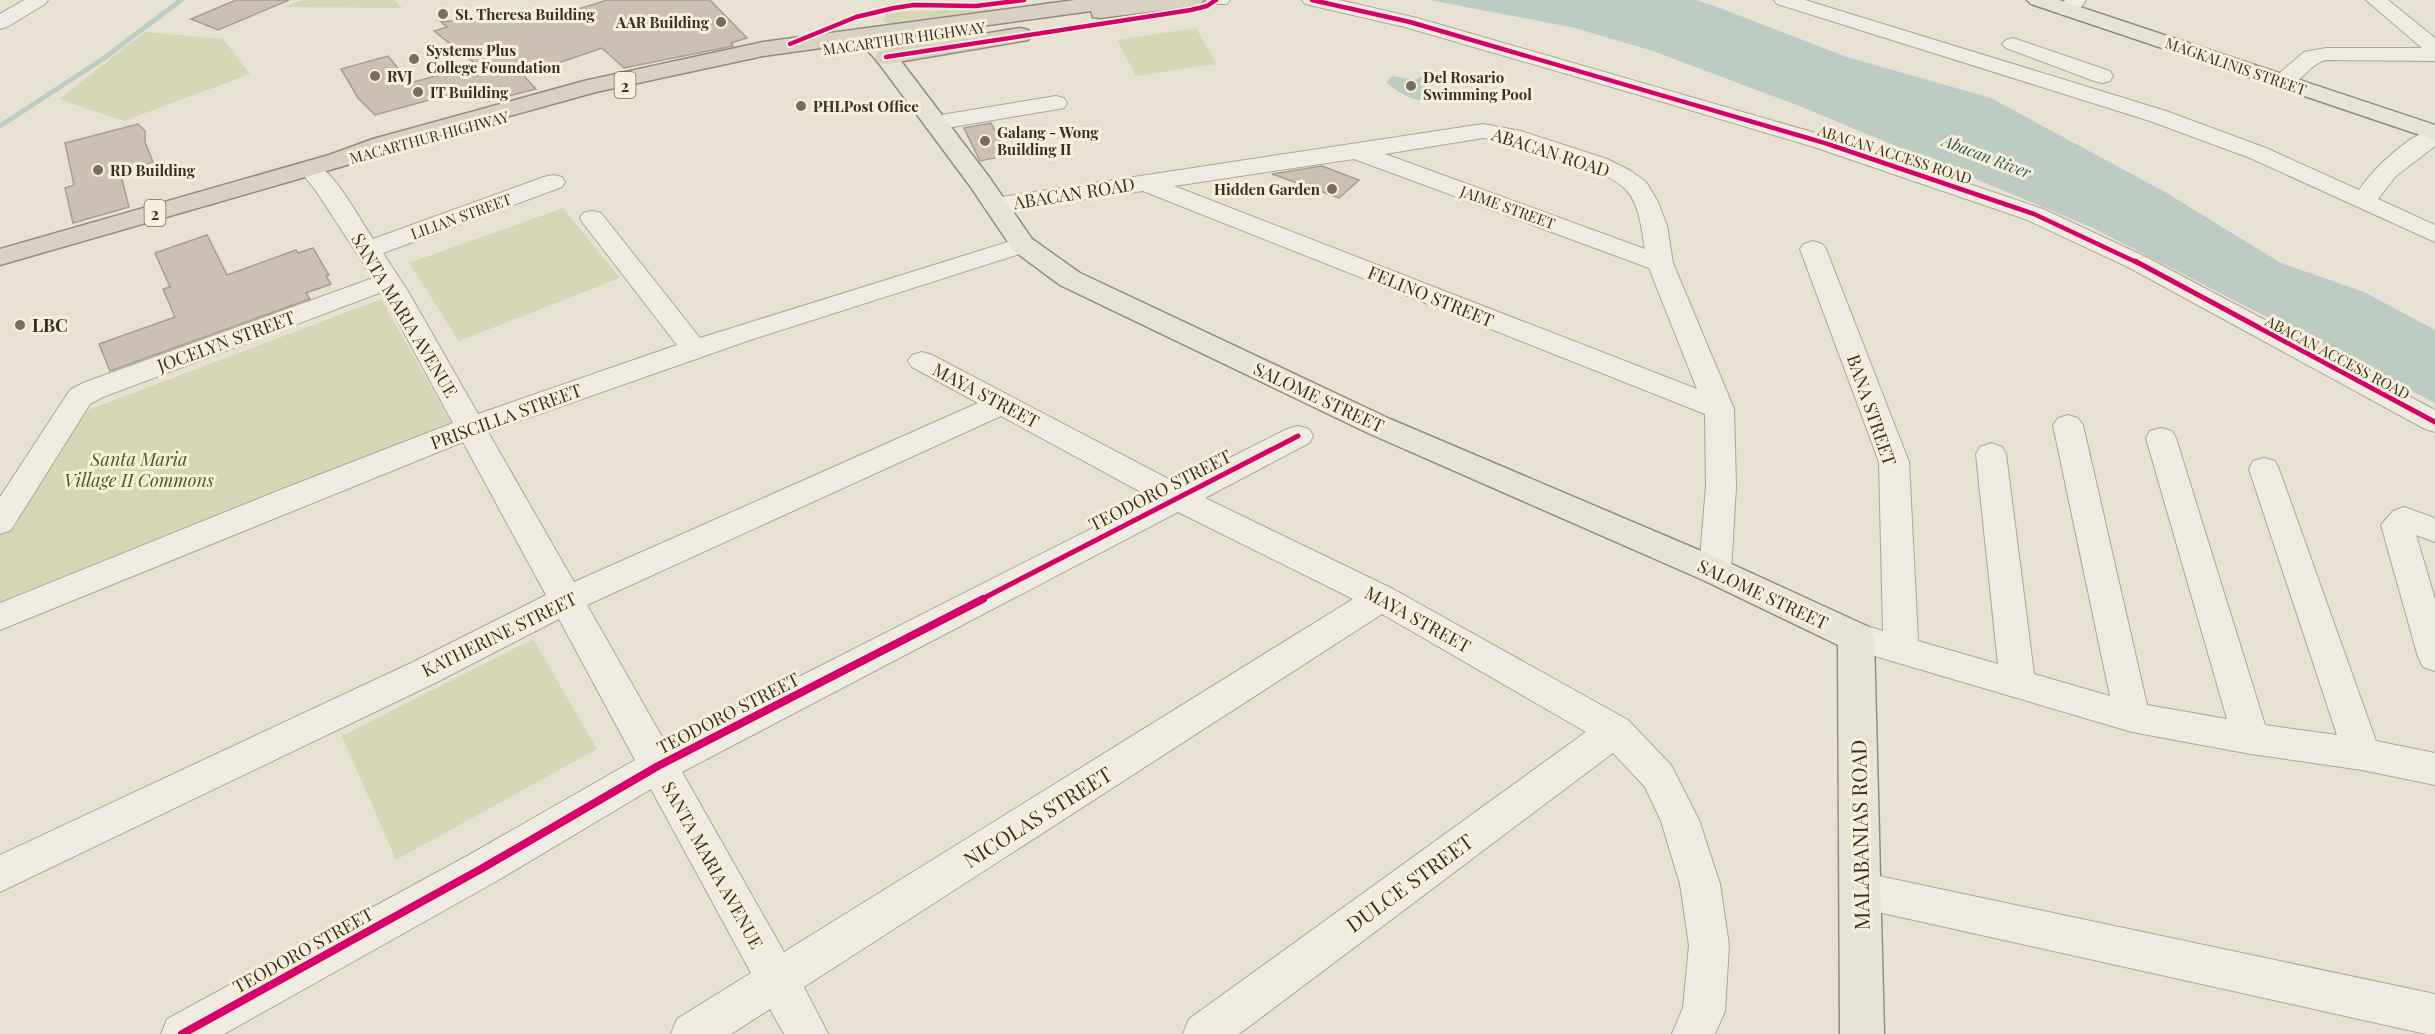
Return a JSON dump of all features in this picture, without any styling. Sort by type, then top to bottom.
[{"type":"highway","points":[[1024,0],[976,6],[914,5],[900,35],[1191,10],[1207,6],[1217,0]]},
{"type":"highway","name":"MACARTHUR HIGHWAY","points":[[339,160],[357,160],[649,79],[756,58],[1122,0]]},
{"type":"highway","name":"MACARTHUR HIGHWAY","points":[[0,257],[339,160],[355,152],[382,144],[592,86],[704,60],[790,44],[900,35],[1193,0]]},
{"type":"main road","name":"MAGKALINIS STREET","points":[[2038,0],[2072,5],[2283,82],[2435,134]]},
{"type":"main road","name":"SALOME STREET","points":[[900,35],[935,123],[1023,244],[1070,279],[1378,426],[1715,572],[1856,637]]},
{"type":"main road","name":"MALABANIAS ROAD","points":[[1856,637],[1862,1034]]},
{"type":"street","points":[[0,22],[38,0]]},
{"type":"street","name":"ABACAN ACCESS ROAD","points":[[1312,0],[1410,22],[1689,102],[1825,143],[2034,214],[2137,262],[2435,422]]},
{"type":"street","points":[[1784,0],[2158,116],[2258,153],[2366,200],[2435,234]]},
{"type":"street","points":[[2376,0],[2435,49]]},
{"type":"street","points":[[2013,44],[2137,88],[2303,153],[2330,167],[2332,172],[2324,182]]},
{"type":"street","points":[[2283,82],[2312,57],[2326,54],[2435,55]]},
{"type":"street","points":[[935,123],[1056,103]]},
{"type":"street","name":"ABACAN ROAD","points":[[995,205],[1483,131],[1513,136],[1599,164],[1623,176],[1637,187],[1646,202],[1654,226],[1660,263],[1719,409],[1721,486],[1715,572]]},
{"type":"street","points":[[2366,200],[2376,181],[2394,163],[2435,134]]},
{"type":"street","name":"JAIME STREET","points":[[1356,152],[1660,263]]},
{"type":"street","name":"SANTA MARIA AVENUE","points":[[310,168],[326,187],[388,281],[807,1034]]},
{"type":"street","name":"LILIAN STREET","points":[[368,249],[553,182]]},
{"type":"street","name":"FELINO STREET","points":[[1144,182],[1719,409]]},
{"type":"street","points":[[592,218],[694,349]]},
{"type":"street","name":"PRISCILLA STREET","points":[[0,617],[390,458],[471,428],[694,349],[1023,244]]},
{"type":"street","name":"BANA STREET","points":[[1813,249],[1894,462],[1901,649]]},
{"type":"street","name":"JOCELYN STREET","points":[[0,522],[80,397],[93,390],[388,281]]},
{"type":"street","name":"MAYA STREET","points":[[922,361],[1178,498],[1382,598],[1615,731],[1658,776],[1680,820],[1700,884],[1709,945],[1704,1011],[1694,1034]]},
{"type":"street","name":"KATHERINE STREET","points":[[0,874],[423,673],[567,600],[1002,404]]},
{"type":"street","points":[[2068,426],[2132,717]]},
{"type":"street","name":"TEODORO STREET","points":[[182,1034],[481,869],[658,766],[1298,436]]},
{"type":"street","points":[[2161,438],[2251,739]]},
{"type":"street","points":[[1991,454],[2018,683]]},
{"type":"street","points":[[2264,469],[2362,754]]},
{"type":"street","points":[[2435,530],[2404,519],[2397,525],[2435,657]]},
{"type":"street","name":"NICOLAS STREET","points":[[693,1034],[1382,598]]},
{"type":"street","points":[[1856,637],[2132,717],[2251,739],[2362,754],[2435,769]]},
{"type":"street","name":"DULCE STREET","points":[[1204,1034],[1615,731]]},
{"type":"street","points":[[1860,890],[2435,1015]]},
{"type":"green space","points":[[301,0],[395,0],[402,8],[285,7]]},
{"type":"green space","points":[[995,9],[889,24],[883,20],[886,15],[899,12]]},
{"type":"green space","points":[[1196,28],[1217,64],[1136,76],[1117,40]]},
{"type":"green space","points":[[145,32],[223,39],[250,74],[124,121],[59,99]]},
{"type":"green space","points":[[563,208],[620,278],[459,341],[409,263]]},
{"type":"green space","name":"Santa Maria Village II Commons","points":[[381,299],[451,422],[0,609],[0,527],[83,412]]},
{"type":"green space","points":[[533,639],[597,749],[396,860],[342,736]]},
{"type":"water","name":"Abacan River","points":[[1429,0],[1696,0],[1847,57],[1991,98],[2165,192],[2281,263],[2364,292],[2435,330],[2435,403],[2091,227],[1797,105],[1653,51],[1571,27]]},
{"type":"water","name":"Del Rosario Swimming Pool","points":[[1432,72],[1445,79],[1424,90],[1432,98],[1426,100],[1414,99],[1386,82],[1393,76],[1414,80]]},
{"type":"building","points":[[236,0],[289,0],[218,30],[191,19]]},
{"type":"building","points":[[607,0],[710,0],[747,38],[731,43],[733,46],[624,68],[602,48],[523,75],[536,89],[489,101],[480,86],[375,115],[358,98],[341,69],[388,56],[410,83],[477,65],[434,31],[447,27],[441,22],[582,8]]},
{"type":"building","name":"Galang - Wong Building II","points":[[991,123],[1008,155],[980,161],[964,128]]},
{"type":"building","name":"RD Building","points":[[138,124],[145,131],[145,142],[153,162],[120,172],[129,207],[73,223],[65,188],[74,185],[65,143]]},
{"type":"building","name":"Hidden Garden","points":[[1322,166],[1359,180],[1339,198],[1272,174]]},
{"type":"building","points":[[207,235],[227,275],[296,250],[298,253],[313,248],[329,275],[326,276],[331,284],[306,293],[310,299],[110,371],[99,344],[175,317],[163,289],[170,287],[155,253]]},
{"type":"waterway","points":[[0,126],[103,59],[181,0]]},
{"type":"cycle path","points":[[790,44],[856,17],[894,8],[914,5],[976,6],[1024,0]]},
{"type":"cycle path","points":[[886,57],[1191,10],[1207,6],[1216,0]]},
{"type":"cycle path","points":[[1312,0],[1410,22],[1678,99],[1825,143],[2034,214],[2137,262],[2435,422]]},
{"type":"cycle path","points":[[182,1034],[481,869],[658,766],[1298,436]]},
{"type":"place","name":"St. Theresa Building","points":[[443,14]]},
{"type":"place","name":"AAR Building","points":[[721,22]]},
{"type":"place","name":"Systems Plus College Foundation","points":[[414,59]]},
{"type":"place","name":"RVJ","points":[[375,76]]},
{"type":"place","name":"Del Rosario Swimming Pool","points":[[1411,86]]},
{"type":"place","name":"IT Building","points":[[418,92]]},
{"type":"place","name":"PHLPost Office","points":[[801,106]]},
{"type":"place","name":"Galang - Wong Building II","points":[[985,141]]},
{"type":"place","name":"RD Building","points":[[98,170]]},
{"type":"place","name":"Hidden Garden","points":[[1332,189]]},
{"type":"place","name":"LBC","points":[[20,325]]}]
